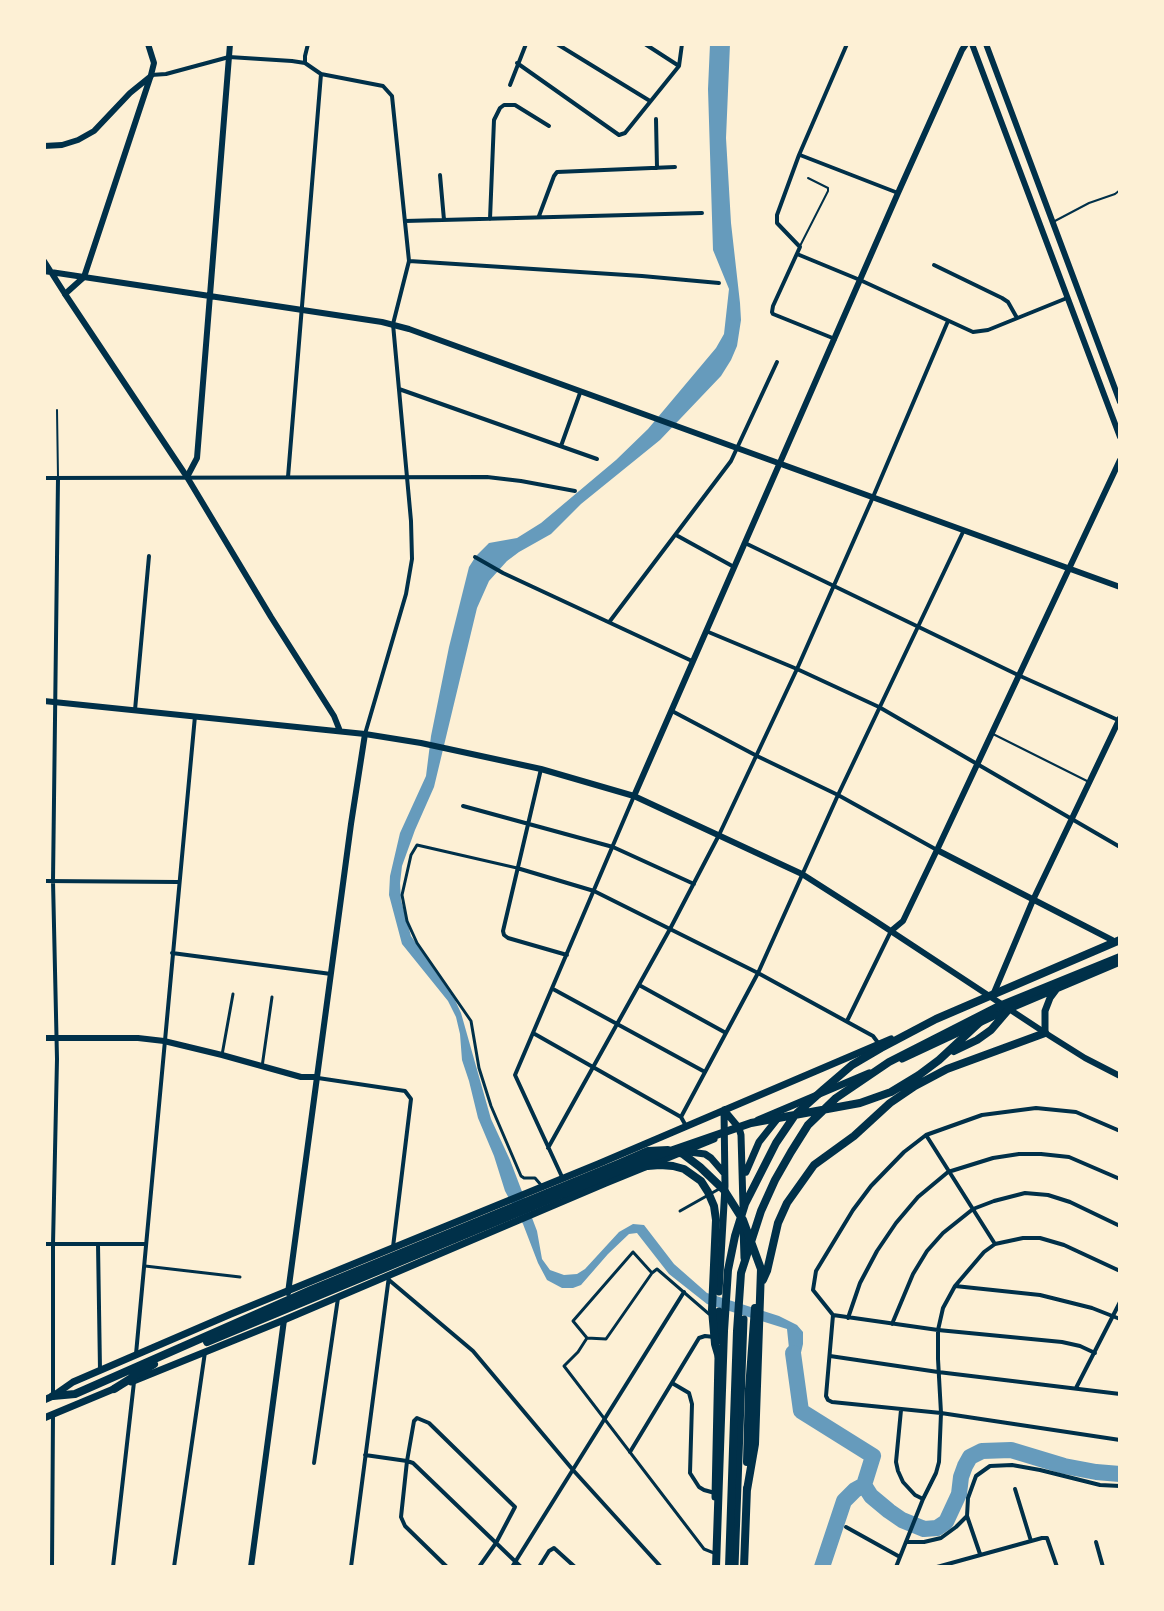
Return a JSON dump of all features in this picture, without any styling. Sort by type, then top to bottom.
[{"type":"highway","points":[[715,1567],[728,1270],[745,1204],[776,1143],[795,1115],[852,1065],[936,1019],[1117,939]]},
{"type":"highway","points":[[732,1567],[741,1273],[761,1211],[775,1180],[808,1125],[836,1098],[889,1062],[994,1009],[1120,959]]},
{"type":"highway","points":[[114,1389],[149,1367],[203,1348],[620,1171],[740,1127],[860,1103],[891,1092],[939,1060],[994,1009]]},
{"type":"highway","points":[[890,1103],[920,1068],[977,1040],[991,1030],[1009,1009]]},
{"type":"highway","points":[[744,1567],[749,1389],[755,1307],[778,1223],[787,1203],[814,1165],[915,1086],[947,1069],[1045,1033]]},
{"type":"highway","points":[[53,1396],[75,1394],[136,1362],[648,1151],[668,1150],[683,1154],[724,1190],[743,1220],[761,1269],[755,1444],[747,1490]]},
{"type":"highway","points":[[620,1171],[641,1166],[673,1166],[692,1174],[708,1192],[716,1220],[712,1310],[715,1344],[722,1370]]},
{"type":"main road","points":[[65,294],[84,277],[151,75],[154,63],[148,44]]},
{"type":"main road","points":[[187,477],[197,458],[230,44]]},
{"type":"main road","points":[[634,796],[898,193],[962,50],[969,44],[1120,437]]},
{"type":"main road","points":[[986,44],[1120,402]]},
{"type":"main road","points":[[44,146],[62,145],[94,131],[151,75]]},
{"type":"main road","points":[[1022,178],[1034,173]]},
{"type":"main road","points":[[1040,227],[1053,222]]},
{"type":"main road","points":[[44,261],[47,272],[65,294],[187,477],[337,720],[340,731]]},
{"type":"main road","points":[[47,272],[393,324],[1120,587]]},
{"type":"main road","points":[[891,931],[903,921],[1120,460]]},
{"type":"main road","points":[[44,701],[340,731],[421,743],[541,769],[634,796],[802,874],[1045,1033],[1120,1076]]},
{"type":"main road","points":[[992,997],[1033,900],[1120,720]]},
{"type":"main road","points":[[251,1567],[365,734]]},
{"type":"main road","points":[[937,850],[1117,939]]},
{"type":"main road","points":[[44,1400],[73,1382],[136,1362],[231,1314],[563,1179],[992,997],[1117,939]]},
{"type":"main road","points":[[44,1418],[203,1348],[284,1320],[725,1135],[904,1058],[1120,959]]},
{"type":"main road","points":[[1045,1033],[1046,1006],[1058,988]]},
{"type":"main road","points":[[44,1038],[164,1041],[301,1077],[316,1077]]},
{"type":"main road","points":[[743,1182],[752,1155],[767,1131],[801,1101]]},
{"type":"main road","points":[[724,1110],[739,1128],[742,1143],[744,1292]]},
{"type":"main road","points":[[719,1292],[725,1204],[724,1110]]},
{"type":"main road","points":[[683,1152],[705,1154],[717,1162],[725,1175]]},
{"type":"main road","points":[[725,1204],[743,1205]]},
{"type":"main road","points":[[715,1567],[719,1311]]},
{"type":"main road","points":[[732,1567],[744,1319]]},
{"type":"street","points":[[305,63],[308,44]]},
{"type":"street","points":[[510,85],[526,44]]},
{"type":"street","points":[[557,44],[651,101]]},
{"type":"street","points":[[645,44],[679,66]]},
{"type":"street","points":[[517,63],[619,135],[625,133],[679,66],[682,44]]},
{"type":"street","points":[[835,339],[772,312],[800,247],[776,219],[799,155],[847,44]]},
{"type":"street","points":[[151,75],[229,57],[305,63],[321,74],[383,86],[392,96],[409,261],[393,324],[412,559],[406,594],[365,734]]},
{"type":"street","points":[[288,477],[321,74]]},
{"type":"street","points":[[490,219],[494,120],[500,108],[515,105],[549,126]]},
{"type":"street","points":[[656,119],[657,168]]},
{"type":"street","points":[[799,155],[898,193]]},
{"type":"street","points":[[539,217],[557,172],[675,167]]},
{"type":"street","points":[[440,175],[444,220]]},
{"type":"street","points":[[405,221],[702,213]]},
{"type":"street","points":[[797,254],[973,332],[1067,298]]},
{"type":"street","points":[[409,261],[719,283]]},
{"type":"street","points":[[934,265],[1002,298],[1017,318]]},
{"type":"street","points":[[548,1148],[719,835],[834,586],[948,321]]},
{"type":"street","points":[[610,621],[731,461],[777,362]]},
{"type":"street","points":[[399,389],[597,459]]},
{"type":"street","points":[[561,446],[581,390]]},
{"type":"street","points":[[44,478],[487,477],[575,491]]},
{"type":"street","points":[[53,1396],[56,1038],[53,881],[58,478]]},
{"type":"street","points":[[681,1117],[758,973],[838,795],[964,530]]},
{"type":"street","points":[[676,535],[734,567]]},
{"type":"street","points":[[745,543],[1018,675],[1120,720]]},
{"type":"street","points":[[135,710],[149,556]]},
{"type":"street","points":[[475,557],[692,661]]},
{"type":"street","points":[[706,631],[879,707],[1120,847]]},
{"type":"street","points":[[672,711],[838,795],[937,850]]},
{"type":"street","points":[[136,1362],[195,716]]},
{"type":"street","points":[[541,769],[503,931],[508,938],[567,955]]},
{"type":"street","points":[[563,1179],[515,1075],[634,796]]},
{"type":"street","points":[[463,806],[613,847],[694,884]]},
{"type":"street","points":[[542,1187],[535,1178],[521,1176],[491,1106],[479,1068],[471,1021],[417,943],[407,921],[402,895],[411,855],[417,845],[517,868],[594,891],[758,973],[873,1036],[879,1044]]},
{"type":"street","points":[[44,881],[179,882]]},
{"type":"street","points":[[847,1021],[891,931]]},
{"type":"street","points":[[172,953],[331,974]]},
{"type":"street","points":[[639,985],[726,1033]]},
{"type":"street","points":[[552,989],[705,1072]]},
{"type":"street","points":[[222,1055],[233,994]]},
{"type":"street","points":[[262,1067],[272,997]]},
{"type":"street","points":[[533,1033],[681,1117],[686,1126]]},
{"type":"street","points":[[316,1077],[405,1091],[411,1099],[351,1567]]},
{"type":"street","points":[[1095,1353],[1062,1342],[938,1330],[833,1315],[813,1290],[816,1271],[853,1210],[904,1152],[926,1135],[982,1115],[1036,1108],[1076,1112],[1120,1131]]},
{"type":"street","points":[[926,1135],[995,1244]]},
{"type":"street","points":[[848,1318],[860,1283],[890,1232],[918,1197],[948,1172],[993,1158],[1041,1154],[1069,1157],[1120,1179]]},
{"type":"street","points":[[680,1211],[725,1186]]},
{"type":"street","points":[[892,1324],[913,1274],[927,1251],[943,1233],[973,1209],[1025,1193],[1048,1195],[1120,1226]]},
{"type":"street","points":[[896,1567],[939,1462],[938,1330],[943,1308],[955,1286],[984,1252],[1004,1241],[1040,1238],[1064,1245],[1120,1271]]},
{"type":"street","points":[[44,1244],[146,1244]]},
{"type":"street","points":[[98,1244],[100,1371]]},
{"type":"street","points":[[652,1273],[633,1252],[573,1321],[587,1338],[606,1339],[657,1269],[710,1315]]},
{"type":"street","points":[[145,1266],[240,1277]]},
{"type":"street","points":[[389,1277],[473,1351],[573,1470],[661,1567]]},
{"type":"street","points":[[955,1286],[1040,1295],[1074,1302],[1120,1319]]},
{"type":"street","points":[[512,1567],[684,1292]]},
{"type":"street","points":[[314,1463],[338,1295]]},
{"type":"street","points":[[1076,1388],[1120,1302]]},
{"type":"street","points":[[833,1315],[826,1396],[832,1402],[941,1413],[1120,1440]]},
{"type":"street","points":[[587,1338],[564,1366],[704,1549],[714,1553]]},
{"type":"street","points":[[630,1452],[699,1338],[718,1338]]},
{"type":"street","points":[[174,1567],[203,1348]]},
{"type":"street","points":[[830,1356],[1120,1394]]},
{"type":"street","points":[[113,1567],[134,1380]]},
{"type":"street","points":[[672,1383],[689,1393],[692,1404],[690,1473],[699,1487],[715,1493]]},
{"type":"street","points":[[901,1410],[898,1471],[903,1482],[923,1499]]},
{"type":"street","points":[[52,1567],[53,1414]]},
{"type":"street","points":[[447,1567],[402,1522],[407,1461],[417,1418],[429,1423],[513,1504],[515,1511],[479,1567]]},
{"type":"street","points":[[365,1455],[407,1461],[420,1470],[521,1567]]},
{"type":"street","points":[[980,1554],[967,1516],[968,1498],[976,1476],[983,1470],[998,1465],[1040,1470],[1100,1485],[1120,1486]]},
{"type":"street","points":[[1015,1489],[1031,1541]]},
{"type":"street","points":[[907,1542],[941,1538],[967,1516]]},
{"type":"street","points":[[846,1527],[900,1557]]},
{"type":"street","points":[[937,1567],[960,1564],[980,1554],[1047,1538],[1057,1567]]},
{"type":"street","points":[[1096,1542],[1103,1567]]},
{"type":"street","points":[[539,1567],[554,1548],[575,1567]]},
{"type":"lane","points":[[800,247],[828,191],[828,188],[808,178]]},
{"type":"lane","points":[[1053,222],[1120,190]]},
{"type":"lane","points":[[57,410],[58,478]]},
{"type":"lane","points":[[992,734],[1090,783]]},
{"type":"water","points":[[710,44],[730,44],[726,138],[741,320],[737,346],[721,376],[660,440],[581,504],[551,534],[507,561],[489,581],[477,608],[434,787],[402,866],[401,900],[411,936],[461,1013],[491,1119],[537,1231],[542,1259],[550,1270],[564,1275],[577,1274],[619,1232],[633,1224],[644,1225],[674,1264],[707,1293],[779,1316],[797,1325],[803,1332],[803,1344],[796,1374],[790,1358],[787,1329],[707,1304],[669,1274],[637,1233],[629,1234],[581,1285],[562,1288],[547,1280],[505,1191],[478,1118],[462,1060],[456,1017],[448,1001],[402,944],[389,895],[400,833],[426,776],[449,647],[469,567],[489,543],[517,538],[541,523],[616,460],[648,429],[716,348],[724,334],[729,289],[713,250],[708,89]]},
{"type":"waterway","points":[[793,1353],[801,1411],[873,1456],[864,1485]]},
{"type":"waterway","points":[[864,1485],[871,1496],[889,1511],[924,1529],[937,1528],[946,1522],[959,1494],[965,1466],[970,1457],[982,1451],[1011,1450],[1064,1466],[1120,1474]]},
{"type":"waterway","points":[[822,1567],[844,1501],[864,1485]]}]
